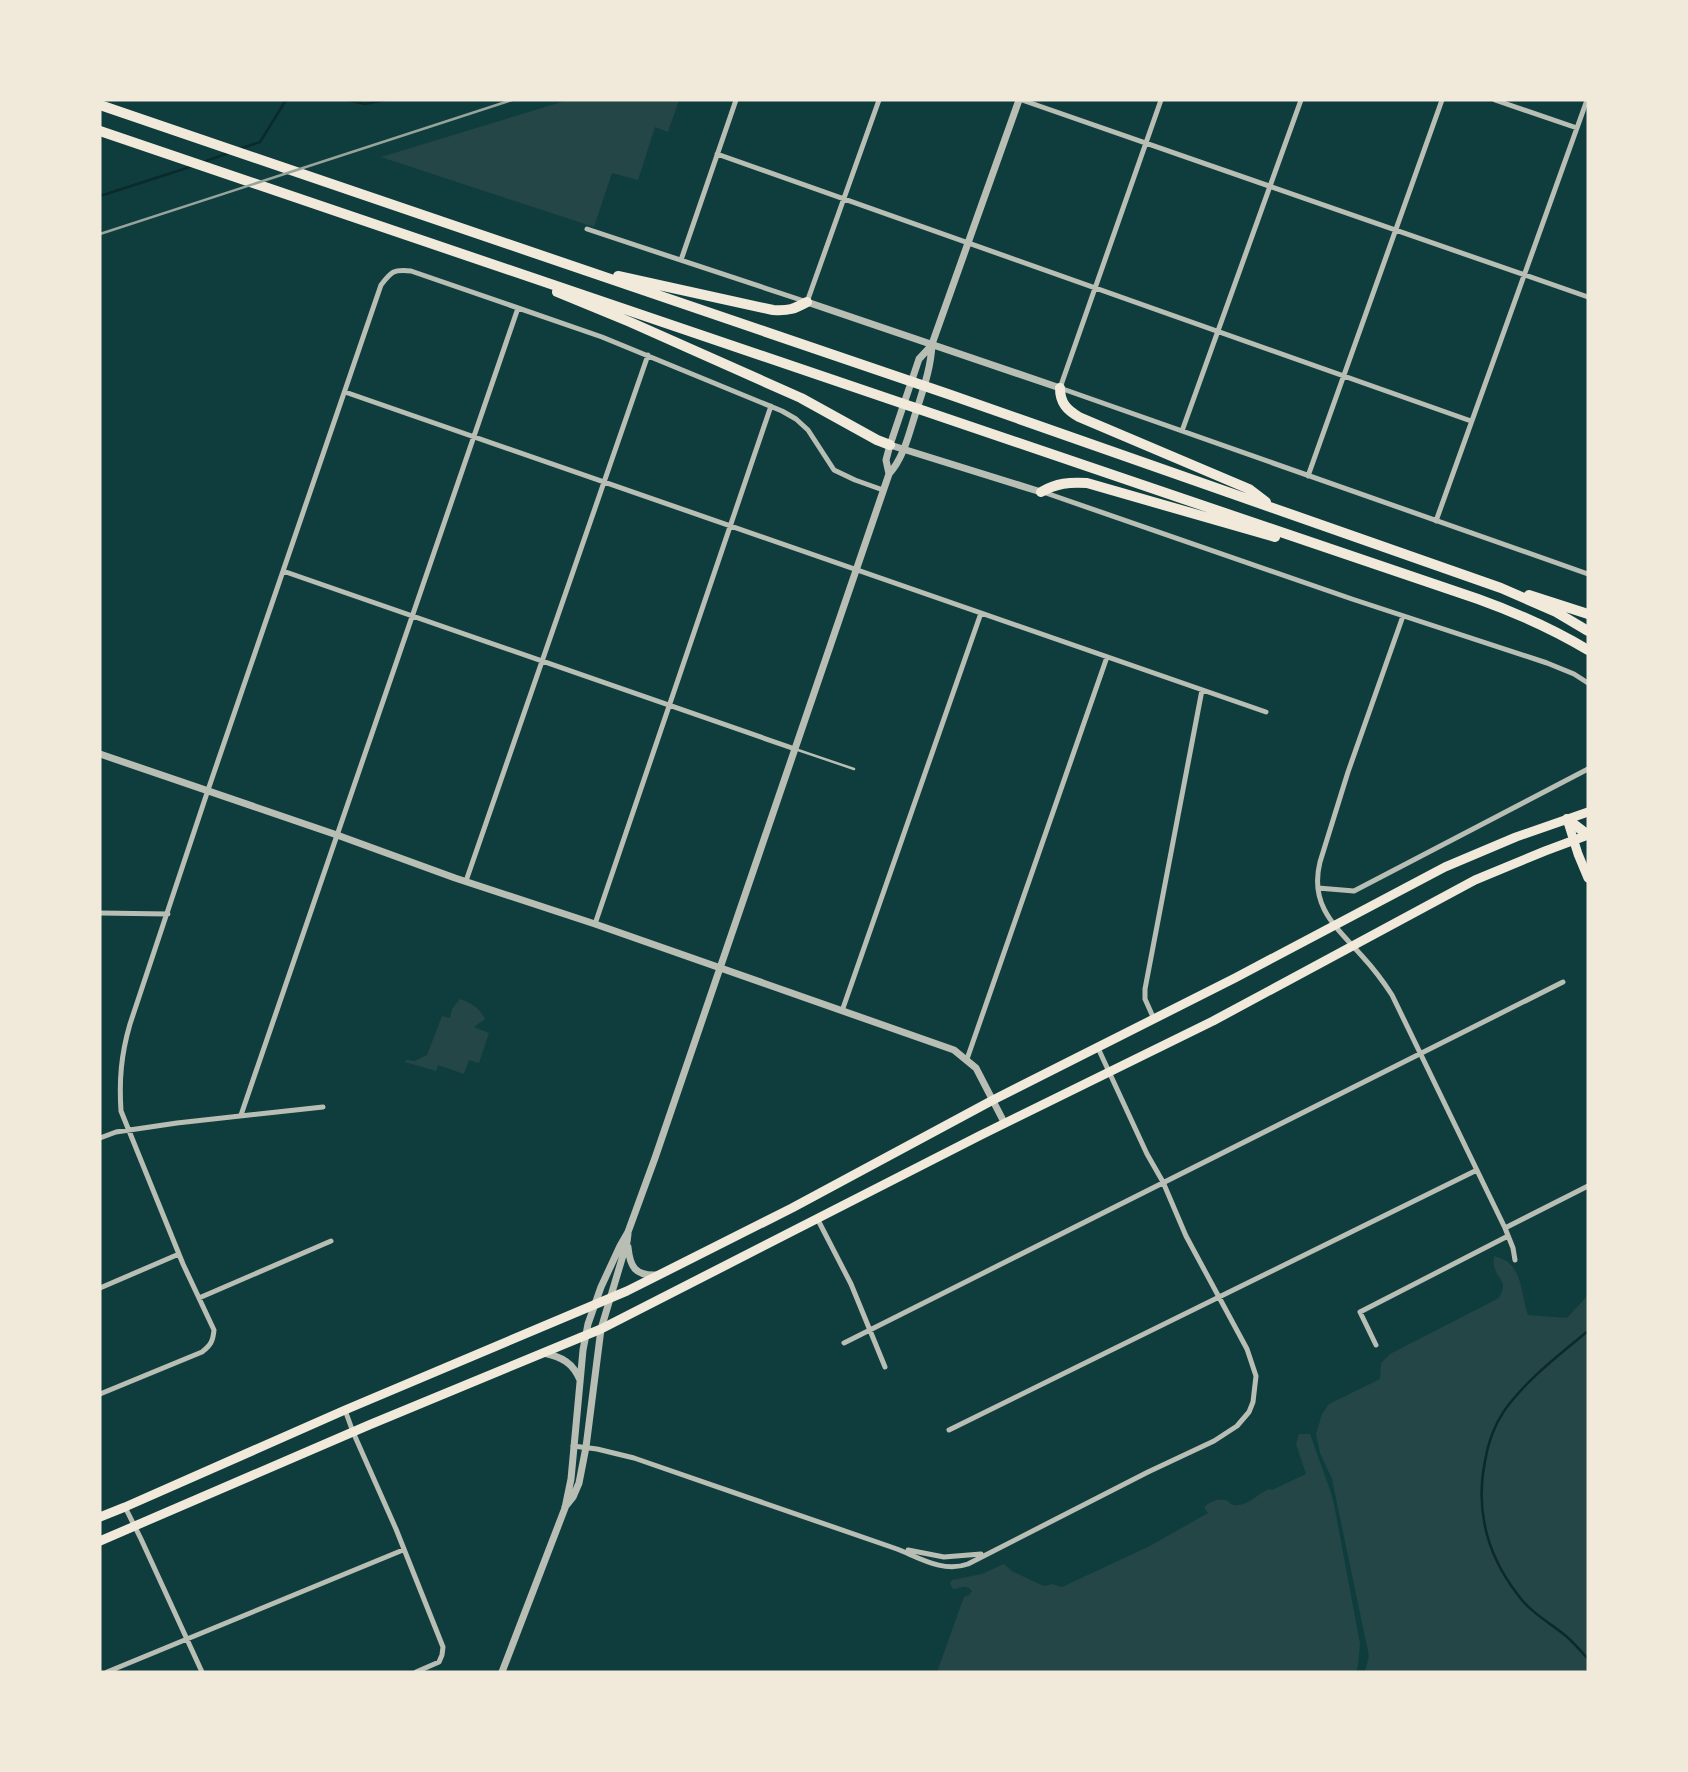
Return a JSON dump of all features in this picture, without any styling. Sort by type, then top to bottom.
[{"type":"highway","points":[[100,105],[948,394],[1501,588],[1556,612],[1588,631]]},
{"type":"highway","points":[[100,131],[1407,574],[1517,613],[1588,650]]},
{"type":"highway","points":[[568,265],[773,310],[799,308],[807,302]]},
{"type":"highway","points":[[506,269],[801,398],[890,445]]},
{"type":"highway","points":[[1060,388],[1063,403],[1079,417],[1249,489],[1275,509]]},
{"type":"highway","points":[[1041,492],[1054,484],[1087,483],[1407,574]]},
{"type":"highway","points":[[1501,588],[1547,599],[1588,614]]},
{"type":"highway","points":[[1567,819],[1588,835]]},
{"type":"main road","points":[[100,1517],[610,1299],[792,1208],[993,1100],[1335,926],[1423,878],[1472,854],[1588,812]]},
{"type":"main road","points":[[1567,819],[1588,878]]},
{"type":"main road","points":[[100,1541],[601,1329],[1213,1021],[1482,877],[1588,835]]},
{"type":"street","points":[[681,260],[736,100]]},
{"type":"street","points":[[807,302],[879,100]]},
{"type":"street","points":[[502,1672],[565,1508],[585,1336],[594,1306],[628,1232],[658,1150],[883,490],[904,449],[929,372],[932,344],[1021,100],[1588,297]]},
{"type":"street","points":[[1060,388],[1161,100]]},
{"type":"street","points":[[1182,431],[1301,100]]},
{"type":"street","points":[[1308,476],[1442,100]]},
{"type":"street","points":[[1494,100],[1577,128]]},
{"type":"street","points":[[1436,521],[1587,100]]},
{"type":"street","points":[[717,154],[1471,421]]},
{"type":"street","points":[[587,229],[1060,388],[1588,574]]},
{"type":"street","points":[[100,1394],[202,1352],[213,1340],[214,1330],[179,1254],[121,1111],[121,1060],[130,1024],[208,790],[381,285],[390,273],[411,271],[602,337],[771,406],[796,419],[808,430],[839,474],[883,490]]},
{"type":"street","points":[[240,1115],[518,308]]},
{"type":"street","points":[[889,474],[886,460],[890,445],[919,359],[932,344]]},
{"type":"street","points":[[466,881],[648,355]]},
{"type":"street","points":[[345,392],[1266,712]]},
{"type":"street","points":[[595,924],[771,406]]},
{"type":"street","points":[[890,445],[1041,492],[1547,663],[1588,683]]},
{"type":"street","points":[[283,571],[795,749]]},
{"type":"street","points":[[842,1011],[981,613]]},
{"type":"street","points":[[1403,616],[1333,820],[1318,870],[1318,888],[1323,911],[1374,969],[1392,995],[1505,1228],[1515,1260]]},
{"type":"street","points":[[967,1059],[1107,657]]},
{"type":"street","points":[[1154,1019],[1145,999],[1145,989],[1202,690]]},
{"type":"street","points":[[100,754],[954,1050],[976,1068],[1005,1124]]},
{"type":"street","points":[[1318,888],[1354,891],[1588,769]]},
{"type":"street","points":[[100,913],[168,914]]},
{"type":"street","points":[[844,1343],[1563,982]]},
{"type":"street","points":[[573,1446],[634,1458],[946,1567],[962,1566],[1214,1441],[1237,1426],[1253,1402],[1256,1376],[1247,1349],[1186,1236],[1098,1048]]},
{"type":"street","points":[[100,1138],[128,1130],[323,1107]]},
{"type":"street","points":[[949,1430],[1477,1170]]},
{"type":"street","points":[[1505,1228],[1588,1186]]},
{"type":"street","points":[[818,1220],[851,1284],[885,1367]]},
{"type":"street","points":[[565,1508],[579,1483],[601,1329],[628,1232]]},
{"type":"street","points":[[1376,1345],[1360,1312],[1508,1237]]},
{"type":"street","points":[[199,1298],[331,1241]]},
{"type":"street","points":[[627,1242],[631,1263],[636,1271],[646,1275],[661,1274]]},
{"type":"street","points":[[100,1288],[179,1254]]},
{"type":"street","points":[[543,1353],[566,1360],[580,1380]]},
{"type":"street","points":[[345,1410],[443,1647],[439,1662],[416,1672]]},
{"type":"street","points":[[125,1507],[202,1672]]},
{"type":"street","points":[[897,1549],[944,1557],[988,1552]]},
{"type":"street","points":[[107,1672],[403,1550]]},
{"type":"lane","points":[[795,749],[854,769]]},
{"type":"shaded area","points":[[568,100],[679,100],[668,132],[655,127],[638,180],[612,173],[594,227],[381,157]]},
{"type":"shaded area","points":[[460,999],[475,1006],[485,1019],[474,1027],[489,1033],[479,1063],[469,1060],[464,1074],[438,1065],[436,1071],[405,1062],[427,1055],[442,1016],[450,1018],[452,1009]]},
{"type":"shaded area","points":[[1494,1256],[1507,1261],[1514,1269],[1528,1315],[1567,1318],[1588,1295],[1588,1672],[1365,1672],[1369,1656],[1332,1479],[1320,1453],[1316,1434],[1322,1414],[1329,1404],[1380,1379],[1381,1363],[1390,1354],[1499,1298],[1503,1285],[1494,1267]]},
{"type":"shaded area","points":[[1299,1434],[1310,1434],[1334,1504],[1360,1644],[1356,1672],[937,1672],[964,1597],[972,1591],[965,1587],[953,1589],[950,1583],[952,1580],[982,1574],[1004,1564],[1012,1571],[1039,1584],[1062,1587],[1150,1546],[1208,1513],[1204,1507],[1211,1502],[1222,1500],[1233,1505],[1244,1504],[1270,1489],[1306,1474],[1296,1444]]},
{"type":"waterway","points":[[239,149],[260,142],[286,100]]},
{"type":"waterway","points":[[347,100],[365,104],[385,100]]},
{"type":"waterway","points":[[203,162],[229,153]]},
{"type":"waterway","points":[[100,196],[193,166]]},
{"type":"waterway","points":[[1588,1331],[1533,1378],[1504,1411],[1494,1429],[1482,1479],[1486,1532],[1507,1580],[1528,1607],[1566,1636],[1588,1659]]},
{"type":"railway","points":[[100,234],[512,100]]}]
